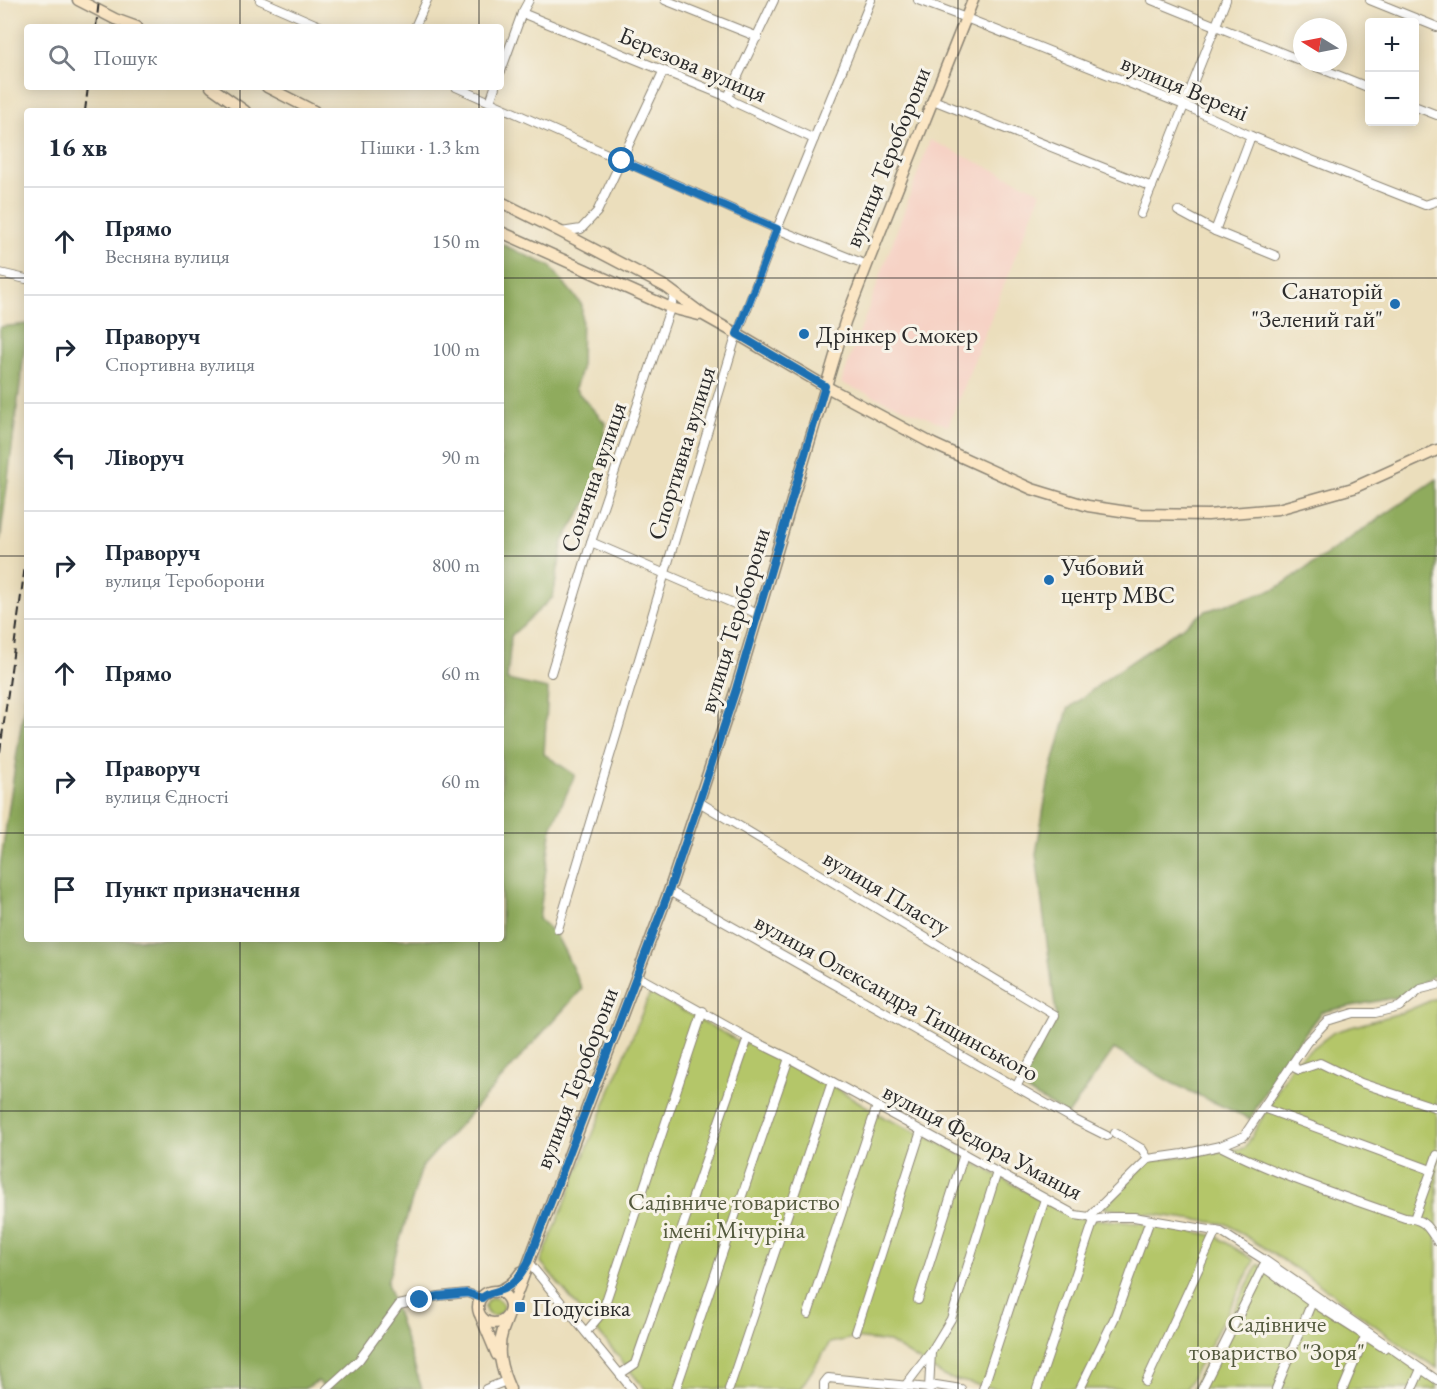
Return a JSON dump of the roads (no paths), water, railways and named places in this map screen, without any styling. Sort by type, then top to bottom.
[{"type":"main road","points":[[78,0],[129,24]]},
{"type":"main road","name":"вулиця Тероборони","points":[[501,1364],[500,1341],[508,1314],[669,891],[699,802],[736,689],[845,322],[973,0]]},
{"type":"main road","points":[[115,19],[122,24]]},
{"type":"main road","points":[[215,90],[241,108]]},
{"type":"main road","points":[[273,90],[307,108]]},
{"type":"main road","points":[[504,204],[666,288],[705,316],[825,386],[933,444],[1032,489],[1088,506],[1141,514],[1208,515],[1278,509],[1353,488],[1437,450]]},
{"type":"main road","points":[[504,233],[671,308],[705,316]]},
{"type":"main road","points":[[508,1385],[481,1316],[479,1305],[488,1293],[512,1284],[530,1256]]},
{"type":"main road","points":[[481,1316],[494,1323],[501,1322],[508,1314],[510,1307],[508,1299],[494,1292]]},
{"type":"street","points":[[260,0],[315,24]]},
{"type":"street","points":[[416,24],[427,0]]},
{"type":"street","points":[[504,63],[529,0]]},
{"type":"street","name":"Березова вулиця","points":[[665,0],[758,37]]},
{"type":"street","points":[[728,97],[774,0]]},
{"type":"street","name":"Спортивна вулиця","points":[[558,929],[737,334],[777,229],[871,0]]},
{"type":"street","name":"вулиця Верені","points":[[918,0],[1184,105],[1251,136],[1425,205],[1437,201]]},
{"type":"street","points":[[1152,0],[1293,57]]},
{"type":"street","points":[[1142,214],[1226,0]]},
{"type":"street","points":[[1370,0],[1437,27]]},
{"type":"street","name":"Березова вулиця","points":[[522,13],[728,97],[734,102],[814,139]]},
{"type":"street","points":[[561,232],[581,229],[597,212],[663,72]]},
{"type":"street","points":[[1330,72],[1365,86]]},
{"type":"street","points":[[463,90],[503,108]]},
{"type":"street","points":[[490,102],[494,90]]},
{"type":"street","points":[[933,100],[1152,187]]},
{"type":"street","points":[[504,108],[777,229],[867,265]]},
{"type":"street","points":[[1419,108],[1437,116]]},
{"type":"street","points":[[1215,231],[1251,136]]},
{"type":"street","points":[[1178,211],[1215,231],[1276,256]]},
{"type":"street","points":[[0,273],[24,279]]},
{"type":"street","name":"Сонячна вулиця","points":[[551,673],[591,542],[675,294]]},
{"type":"street","points":[[591,542],[758,614]]},
{"type":"street","name":"вулиця Пласту","points":[[699,802],[1055,1015],[1016,1087]]},
{"type":"street","name":"вулиця Олександра Тищинського","points":[[669,891],[1107,1136]]},
{"type":"street","name":"вулиця Федора Уманця","points":[[637,976],[1075,1215],[1091,1219],[1134,1217],[1221,1232],[1264,1264],[1437,1380]]},
{"type":"street","points":[[1037,1389],[1091,1219],[1148,1159],[1220,1146],[1244,1136],[1307,1042],[1327,1021],[1353,1013],[1375,1013],[1399,1007],[1420,989],[1437,985]]},
{"type":"street","points":[[586,1332],[602,1313],[703,1011]]},
{"type":"street","points":[[620,1374],[635,1364],[748,1038]]},
{"type":"street","points":[[676,1389],[789,1058]]},
{"type":"street","points":[[1293,1063],[1299,1070],[1320,1063],[1361,1083],[1437,1108]]},
{"type":"street","points":[[729,1389],[832,1082]]},
{"type":"street","points":[[808,1314],[877,1106]]},
{"type":"street","points":[[1263,1108],[1431,1170]]},
{"type":"street","points":[[856,1332],[921,1131]]},
{"type":"street","points":[[1115,1134],[1142,1149],[1148,1159]]},
{"type":"street","points":[[1220,1146],[1296,1180],[1405,1218],[1414,1218],[1425,1223],[1437,1241]]},
{"type":"street","points":[[918,1300],[964,1154]]},
{"type":"street","points":[[1414,1218],[1437,1155]]},
{"type":"street","points":[[904,1386],[931,1353],[951,1319],[997,1172]]},
{"type":"street","points":[[983,1389],[1045,1199]]},
{"type":"street","points":[[1080,1389],[1115,1317],[1150,1220]]},
{"type":"street","points":[[1146,1382],[1216,1231]]},
{"type":"street","points":[[530,1256],[586,1332],[632,1389]]},
{"type":"street","points":[[1202,1389],[1264,1264],[1312,1302],[1421,1370],[1437,1386]]},
{"type":"street","points":[[327,1389],[359,1360],[399,1305],[439,1296],[467,1293],[482,1298]]},
{"type":"street","points":[[1276,1389],[1312,1302]]},
{"type":"street","points":[[1343,1389],[1365,1337]]},
{"type":"street","points":[[929,1389],[931,1353]]},
{"type":"street","points":[[1412,1389],[1421,1370]]},
{"type":"street","points":[[824,1389],[824,1383],[828,1378],[929,1389],[936,1385],[961,1389]]},
{"type":"street","points":[[486,1389],[508,1385]]},
{"type":"railway","points":[[96,24],[99,0]]},
{"type":"railway","points":[[85,108],[88,90]]},
{"type":"railway","points":[[0,752],[24,573]]},
{"type":"place","name":"Санаторій \"Зелений гай\"","points":[[1395,304]]},
{"type":"place","name":"Дрінкер Смокер","points":[[804,334]]},
{"type":"place","name":"Учбовий центр МВС","points":[[1049,580]]},
{"type":"place","name":"Подусівка","points":[[520,1307]]},
{"type":"park label","name":"Садівниче товариство імені Мічуріна","points":[[734,1215]]},
{"type":"park label","name":"Садівниче товариство \"Зоря\"","points":[[1277,1337]]}]
